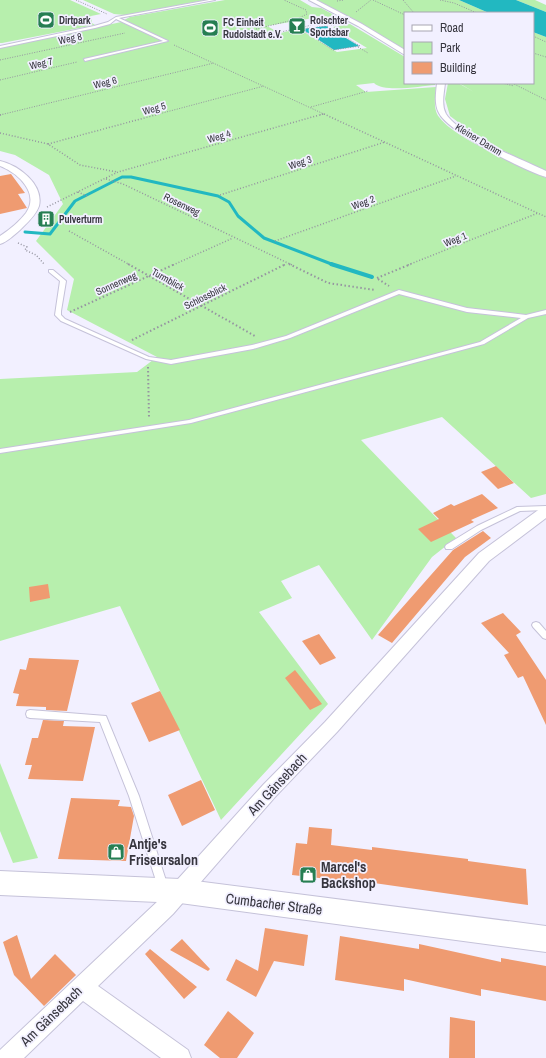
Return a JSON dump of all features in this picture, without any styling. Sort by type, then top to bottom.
[{"type":"street","points":[[312,0],[404,52]]},
{"type":"street","name":"Kleiner Damm","points":[[441,84],[439,99],[444,116],[460,130],[481,143],[546,174]]},
{"type":"street","points":[[0,163],[9,166],[26,178],[34,192],[34,206],[30,213],[2,237]]},
{"type":"street","name":"Am Gänsebach","points":[[8,1058],[166,907],[172,891],[484,556],[546,511]]},
{"type":"street","name":"Cumbacher Straße","points":[[0,883],[172,891],[546,939]]},
{"type":"street","points":[[81,987],[180,1058]]},
{"type":"lane","points":[[0,47],[95,27],[109,23],[116,18],[214,0]]},
{"type":"lane","points":[[116,18],[166,41]]},
{"type":"lane","points":[[85,60],[166,41]]},
{"type":"lane","points":[[52,271],[63,281],[58,311],[58,315],[63,320],[148,358],[171,362],[256,346],[288,337],[399,292],[467,310],[526,317]]},
{"type":"lane","points":[[0,451],[189,422],[482,343],[526,317],[546,312]]},
{"type":"lane","points":[[449,547],[479,528],[518,509],[546,508]]},
{"type":"lane","points":[[536,625],[546,636]]},
{"type":"lane","points":[[30,714],[103,719],[172,891]]},
{"type":"path","points":[[76,0],[116,18]]},
{"type":"path","points":[[256,29],[298,19],[307,14],[306,10],[303,8],[284,0]]},
{"type":"path","points":[[359,47],[334,50],[301,29],[324,25],[352,14],[372,0],[404,15]]},
{"type":"path","points":[[403,0],[413,12]]},
{"type":"path","points":[[440,0],[454,3],[475,12]]},
{"type":"path","points":[[254,38],[289,29],[320,24],[336,26]]},
{"type":"path","points":[[324,25],[368,53]]},
{"type":"path","name":"Weg 8","points":[[0,60],[142,29]]},
{"type":"path","points":[[534,36],[546,42]]},
{"type":"path","points":[[166,41],[546,217]]},
{"type":"path","points":[[338,51],[359,47]]},
{"type":"path","points":[[534,53],[546,57]]},
{"type":"path","name":"Weg 7","points":[[0,80],[85,60]]},
{"type":"path","name":"Weg 6","points":[[0,115],[214,63]]},
{"type":"path","points":[[508,84],[519,86]]},
{"type":"path","points":[[514,84],[546,100]]},
{"type":"path","name":"Weg 5","points":[[48,144],[264,86]]},
{"type":"path","points":[[310,107],[368,91]]},
{"type":"path","name":"Weg 4","points":[[117,172],[324,114]]},
{"type":"path","points":[[0,133],[48,144],[80,165],[117,172]]},
{"type":"path","name":"Weg 3","points":[[220,195],[385,142]]},
{"type":"path","points":[[52,202],[51,205],[106,179],[117,172]]},
{"type":"path","name":"Weg 2","points":[[275,241],[457,175]]},
{"type":"path","name":"Rosenweg","points":[[106,179],[123,184],[328,283],[376,290]]},
{"type":"path","points":[[78,192],[87,196]]},
{"type":"path","name":"Weg 1","points":[[377,278],[538,213]]},
{"type":"path","name":"Turmblick","points":[[69,231],[260,339]]},
{"type":"path","name":"Sonnenweg","points":[[70,312],[234,238]]},
{"type":"path","points":[[17,239],[18,243],[26,247],[25,250],[36,256],[52,271]]},
{"type":"path","name":"Schlossblick","points":[[130,341],[287,264]]},
{"type":"path","points":[[148,358],[149,428]]},
{"type":"green space","name":"Dirtpark","points":[[0,0],[70,0],[101,14],[91,16],[92,23],[95,25],[0,43]]},
{"type":"green space","points":[[83,0],[206,0],[125,15],[114,14]]},
{"type":"green space","points":[[225,0],[300,0],[312,7],[321,8],[338,17],[330,18],[325,16],[267,26],[276,31],[248,38],[266,37],[299,29],[337,52],[367,48],[333,27],[350,24],[404,56],[404,84],[435,84],[403,88],[386,88],[374,83],[356,85],[366,92],[436,87],[436,111],[439,117],[447,125],[473,143],[546,178],[546,494],[531,498],[442,417],[361,440],[456,538],[432,557],[372,640],[319,565],[281,581],[292,598],[259,612],[328,704],[221,820],[120,606],[0,641],[0,379],[137,372],[157,357],[67,310],[74,279],[36,241],[63,204],[49,175],[15,155],[0,151],[0,48],[126,21],[124,20],[130,17]]},
{"type":"green space","points":[[316,0],[459,0],[487,12],[404,12],[404,50]]},
{"type":"green space","points":[[516,0],[535,0],[546,5],[546,12]]},
{"type":"green space","points":[[534,32],[546,37],[546,172],[482,140],[450,116],[445,99],[448,84],[460,84],[474,92],[461,84],[534,84]]},
{"type":"green space","points":[[0,763],[38,858],[13,863],[0,831]]},
{"type":"water","points":[[459,0],[516,0],[546,12],[546,37],[534,32],[534,12],[487,12]]},
{"type":"water","points":[[326,26],[359,46],[334,50],[302,29]]},
{"type":"building","points":[[11,174],[25,193],[18,194],[27,208],[0,214],[0,176]]},
{"type":"building","points":[[496,466],[514,483],[498,489],[481,472]]},
{"type":"building","points":[[482,494],[498,508],[471,520],[474,522],[431,542],[418,529],[439,519],[433,513],[451,504],[454,506]]},
{"type":"building","points":[[483,531],[491,538],[465,557],[392,643],[378,635],[453,550]]},
{"type":"building","points":[[48,584],[50,598],[30,602],[29,587]]},
{"type":"building","points":[[503,613],[521,632],[516,635],[546,680],[546,725],[523,676],[518,678],[504,655],[509,653],[481,623]]},
{"type":"building","points":[[319,634],[336,658],[320,665],[302,641]]},
{"type":"building","points":[[29,658],[79,660],[67,711],[46,710],[46,707],[16,706],[19,694],[13,693],[20,669],[26,670]]},
{"type":"building","points":[[295,670],[322,704],[310,710],[285,678]]},
{"type":"building","points":[[160,691],[180,730],[149,742],[131,703]]},
{"type":"building","points":[[43,720],[64,721],[63,726],[95,727],[83,781],[28,779],[32,765],[25,765],[32,738],[38,738]]},
{"type":"building","points":[[201,780],[215,810],[182,826],[168,795]]},
{"type":"building","points":[[71,798],[120,800],[118,806],[131,807],[134,816],[126,861],[58,859]]},
{"type":"building","points":[[309,827],[332,829],[331,845],[372,850],[372,847],[468,859],[468,861],[526,869],[528,905],[346,879],[346,881],[292,875],[296,843],[307,844]]},
{"type":"building","points":[[265,928],[308,935],[304,966],[274,961],[256,997],[226,980],[236,959],[258,971]]},
{"type":"building","points":[[17,935],[31,979],[55,954],[76,975],[44,1006],[14,975],[3,942]]},
{"type":"building","points":[[340,936],[419,949],[419,944],[501,962],[501,958],[546,966],[546,1001],[481,989],[481,996],[404,979],[404,991],[335,980]]},
{"type":"building","points":[[182,939],[210,969],[208,971],[170,950]]},
{"type":"building","points":[[150,949],[197,987],[184,999],[145,954]]},
{"type":"building","points":[[228,1011],[254,1033],[237,1058],[220,1058],[204,1045]]},
{"type":"building","points":[[450,1017],[475,1021],[475,1058],[449,1058]]},
{"type":"waterway","points":[[25,232],[50,234],[75,201],[122,177],[131,177],[218,196],[229,202],[238,216],[264,238],[333,265]]},
{"type":"waterway","points":[[333,265],[372,277]]},
{"type":"place","name":"Dirtpark","points":[[46,20]]},
{"type":"place","name":"Rolschter Sportsbar","points":[[297,26]]},
{"type":"place","name":"FC Einheit Rudolstadt e.V.","points":[[210,28]]},
{"type":"place","name":"Pulverturm","points":[[46,219]]},
{"type":"place","name":"Antje's Friseursalon","points":[[116,852]]},
{"type":"place","name":"Marcel's Backshop","points":[[308,875]]}]
